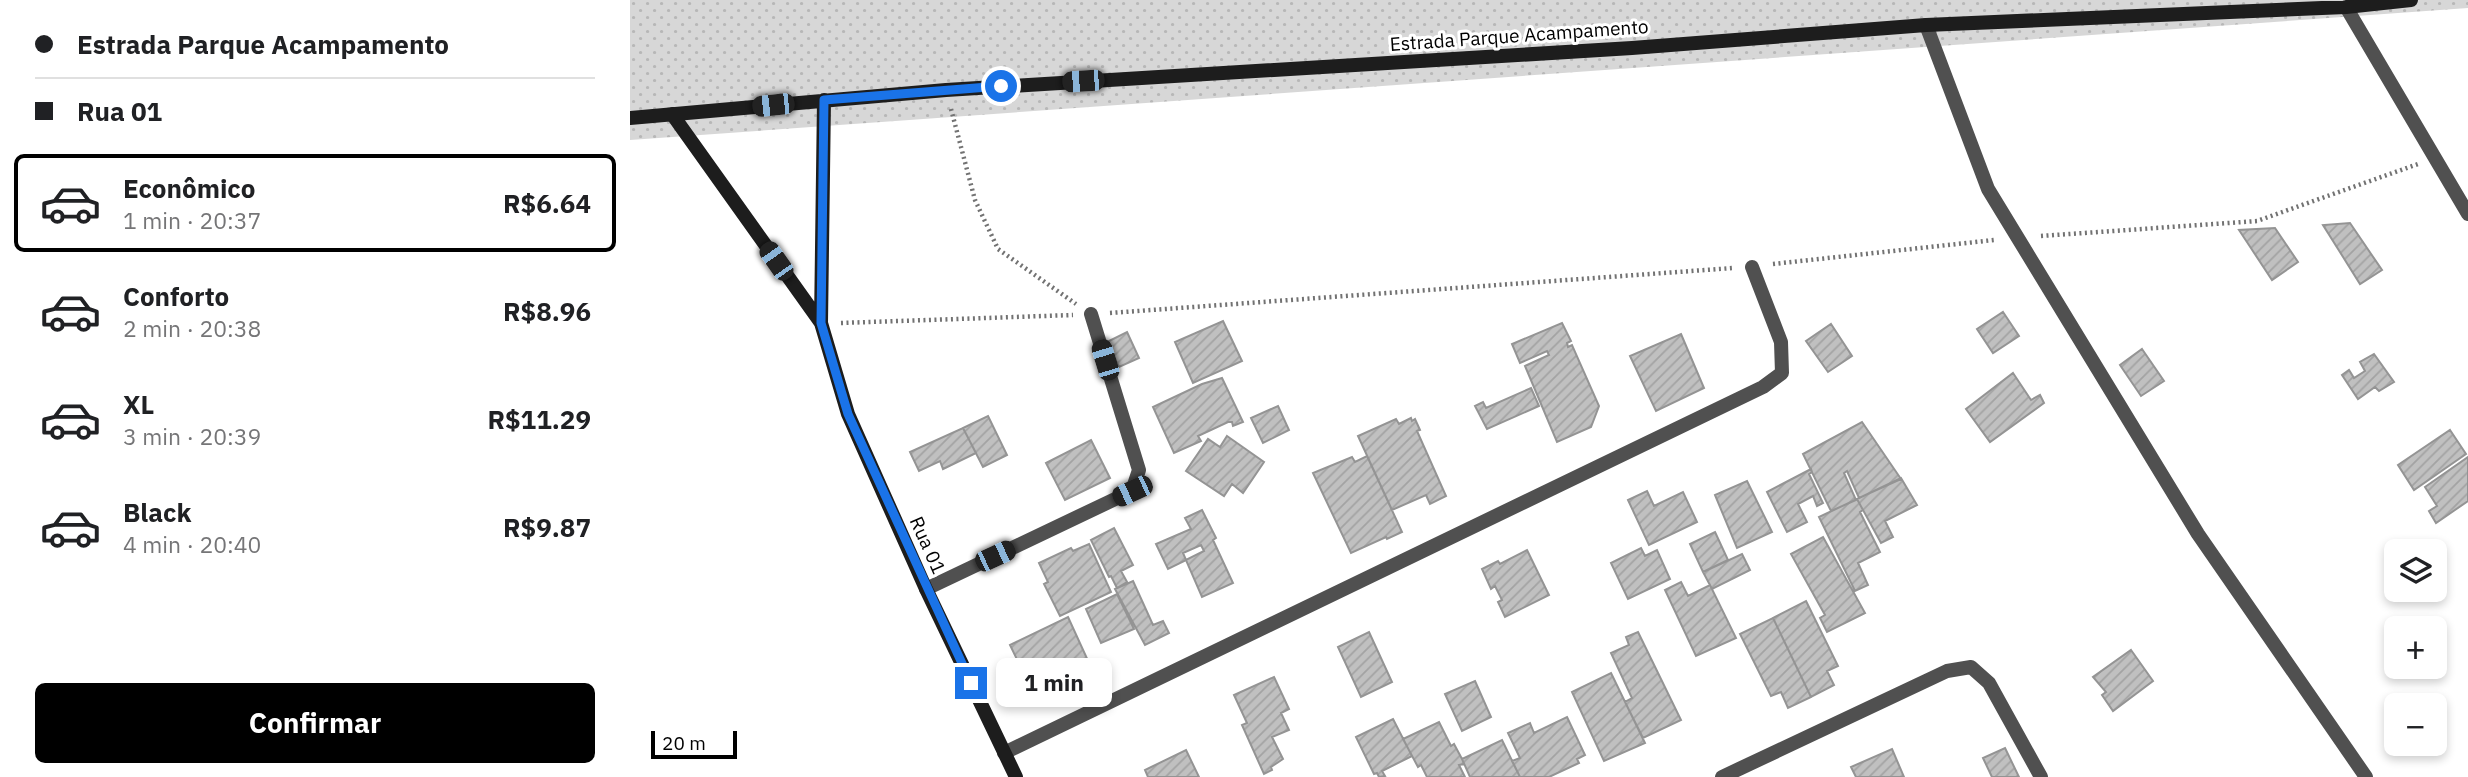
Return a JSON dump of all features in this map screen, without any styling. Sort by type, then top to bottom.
[{"type":"street","name":"Estrada Parque Acampamento","points":[[630,118],[946,90],[1632,48],[1926,25],[2346,7],[2411,0]]},
{"type":"street","points":[[2346,7],[2468,214]]},
{"type":"street","points":[[1926,25],[1989,189],[2198,534],[2366,777]]},
{"type":"street","name":"Rua 01","points":[[824,100],[821,323],[848,414],[926,589],[1016,777]]},
{"type":"street","name":"Rua 01","points":[[672,114],[821,323]]},
{"type":"street","points":[[1004,753],[1763,387],[1782,373],[1781,342],[1752,267]]},
{"type":"street","points":[[926,589],[1132,491],[1139,470],[1091,314]]},
{"type":"street","points":[[1722,777],[1947,671],[1971,667],[1989,683],[2041,777]]},
{"type":"path","points":[[946,90],[975,200],[998,249],[1091,314]]},
{"type":"path","points":[[821,323],[1091,314],[1752,267],[2018,237],[2257,221],[2435,158]]},
{"type":"shaded area","points":[[630,0],[2468,0],[2468,8],[630,140]]},
{"type":"building","points":[[2350,223],[2382,270],[2360,284],[2323,225]]},
{"type":"building","points":[[2275,228],[2298,262],[2272,280],[2239,230]]},
{"type":"building","points":[[2003,312],[2019,336],[1993,353],[1977,329]]},
{"type":"building","points":[[1223,321],[1242,361],[1193,383],[1175,342]]},
{"type":"building","points":[[1562,323],[1571,341],[1567,343],[1568,347],[1572,345],[1599,406],[1591,427],[1557,442],[1525,366],[1549,355],[1547,351],[1520,363],[1512,344]]},
{"type":"building","points":[[1831,324],[1852,356],[1828,372],[1806,341]]},
{"type":"building","points":[[1127,332],[1139,358],[1119,367],[1107,342]]},
{"type":"building","points":[[1681,334],[1704,388],[1656,411],[1630,356]]},
{"type":"building","points":[[2142,349],[2164,381],[2141,396],[2120,365]]},
{"type":"building","points":[[2374,354],[2394,382],[2379,391],[2375,387],[2358,399],[2342,375],[2349,370],[2354,378],[2365,371],[2360,362]]},
{"type":"building","points":[[2013,373],[2031,400],[2040,395],[2044,403],[1990,442],[1966,409]]},
{"type":"building","points":[[1222,378],[1243,422],[1233,426],[1232,422],[1228,422],[1198,436],[1201,441],[1174,453],[1153,407],[1202,384]]},
{"type":"building","points":[[1531,388],[1539,406],[1487,429],[1475,406],[1483,402],[1486,408]]},
{"type":"building","points":[[1278,406],[1289,430],[1263,443],[1251,418]]},
{"type":"building","points":[[988,416],[1007,455],[983,467],[963,428]]},
{"type":"building","points":[[1411,418],[1412,421],[1415,419],[1420,430],[1417,431],[1446,496],[1430,504],[1426,495],[1392,510],[1358,436],[1396,419],[1399,424]]},
{"type":"building","points":[[1862,422],[1901,479],[1859,498],[1847,471],[1844,473],[1856,500],[1831,511],[1803,454]]},
{"type":"building","points":[[963,428],[976,453],[943,469],[940,461],[919,471],[910,452]]},
{"type":"building","points":[[2450,430],[2466,454],[2414,490],[2398,465]]},
{"type":"building","points":[[1227,436],[1264,462],[1243,493],[1232,484],[1224,496],[1186,471],[1208,439],[1220,447]]},
{"type":"building","points":[[1091,440],[1110,478],[1065,500],[1046,463]]},
{"type":"building","points":[[1367,456],[1402,532],[1351,553],[1313,473],[1352,457],[1355,462]]},
{"type":"building","points":[[2468,457],[2468,501],[2436,523],[2429,511],[2437,506],[2425,487]]},
{"type":"building","points":[[1811,469],[1809,474],[1823,503],[1817,506],[1813,496],[1798,504],[1807,522],[1787,532],[1767,492]]},
{"type":"building","points":[[1901,478],[1917,505],[1885,521],[1893,537],[1881,543],[1857,499]]},
{"type":"building","points":[[1747,481],[1772,532],[1737,548],[1715,495]]},
{"type":"building","points":[[1647,491],[1654,506],[1683,492],[1697,522],[1649,545],[1628,500]]},
{"type":"building","points":[[1857,499],[1863,510],[1860,512],[1880,552],[1858,563],[1868,585],[1855,591],[1819,517]]},
{"type":"building","points":[[1202,510],[1233,583],[1202,597],[1186,560],[1168,569],[1156,544],[1191,529],[1185,518]],"holes":[[[1201,545],[1204,551],[1186,560],[1183,553]]]},
{"type":"building","points":[[1114,528],[1133,565],[1121,571],[1127,582],[1117,588],[1091,540]]},
{"type":"building","points":[[1715,532],[1728,560],[1703,572],[1690,544]]},
{"type":"building","points":[[1823,537],[1865,613],[1827,632],[1820,618],[1825,615],[1791,554]]},
{"type":"building","points":[[1089,544],[1111,592],[1060,616],[1044,584],[1048,582],[1039,563],[1071,548],[1073,551]]},
{"type":"building","points":[[1641,548],[1645,556],[1657,550],[1670,579],[1628,599],[1611,563]]},
{"type":"building","points":[[1527,550],[1549,595],[1505,617],[1498,602],[1502,600],[1495,586],[1491,589],[1482,569],[1498,561],[1500,564]]},
{"type":"building","points":[[1742,554],[1750,570],[1712,589],[1703,572]]},
{"type":"building","points":[[1133,581],[1153,625],[1163,621],[1169,633],[1145,645],[1115,589]]},
{"type":"building","points":[[1681,582],[1688,596],[1710,585],[1736,638],[1696,656],[1665,590]]},
{"type":"building","points":[[1117,594],[1134,629],[1101,643],[1086,609]]},
{"type":"building","points":[[1806,601],[1838,666],[1827,671],[1834,685],[1811,697],[1773,618]]},
{"type":"building","points":[[1068,617],[1095,676],[1038,703],[1010,645]]},
{"type":"building","points":[[1773,618],[1811,697],[1788,708],[1781,692],[1771,696],[1740,634]]},
{"type":"building","points":[[1369,632],[1392,682],[1361,697],[1338,647]]},
{"type":"building","points":[[1638,632],[1681,720],[1643,738],[1625,702],[1632,698],[1611,653],[1629,645],[1626,637]]},
{"type":"building","points":[[2131,650],[2153,681],[2113,711],[2102,695],[2106,692],[2093,677]]},
{"type":"building","points":[[1611,673],[1645,743],[1604,761],[1572,692]]},
{"type":"building","points":[[1274,677],[1289,709],[1281,713],[1289,730],[1272,737],[1283,759],[1264,774],[1242,725],[1247,723],[1234,695]]},
{"type":"building","points":[[1475,681],[1491,717],[1462,731],[1445,694]]},
{"type":"building","points":[[1567,717],[1585,755],[1577,759],[1579,763],[1549,777],[1520,777],[1512,761],[1520,758],[1508,733],[1530,723],[1534,733]]},
{"type":"building","points":[[1393,719],[1412,756],[1382,771],[1385,776],[1379,777],[1377,773],[1374,774],[1356,737]]},
{"type":"building","points":[[1439,722],[1451,746],[1454,744],[1462,759],[1464,764],[1459,765],[1465,777],[1427,777],[1421,765],[1418,767],[1403,739]]},
{"type":"building","points":[[1502,740],[1520,777],[1470,777],[1462,759]]},
{"type":"building","points":[[2005,748],[2019,777],[1992,777],[1983,758]]},
{"type":"building","points":[[1892,749],[1904,777],[1856,777],[1851,767]]},
{"type":"building","points":[[1186,750],[1199,777],[1148,777],[1145,770]]},
{"type":"route","points":[[971,683],[848,414],[821,323],[824,100],[1001,86]]}]
